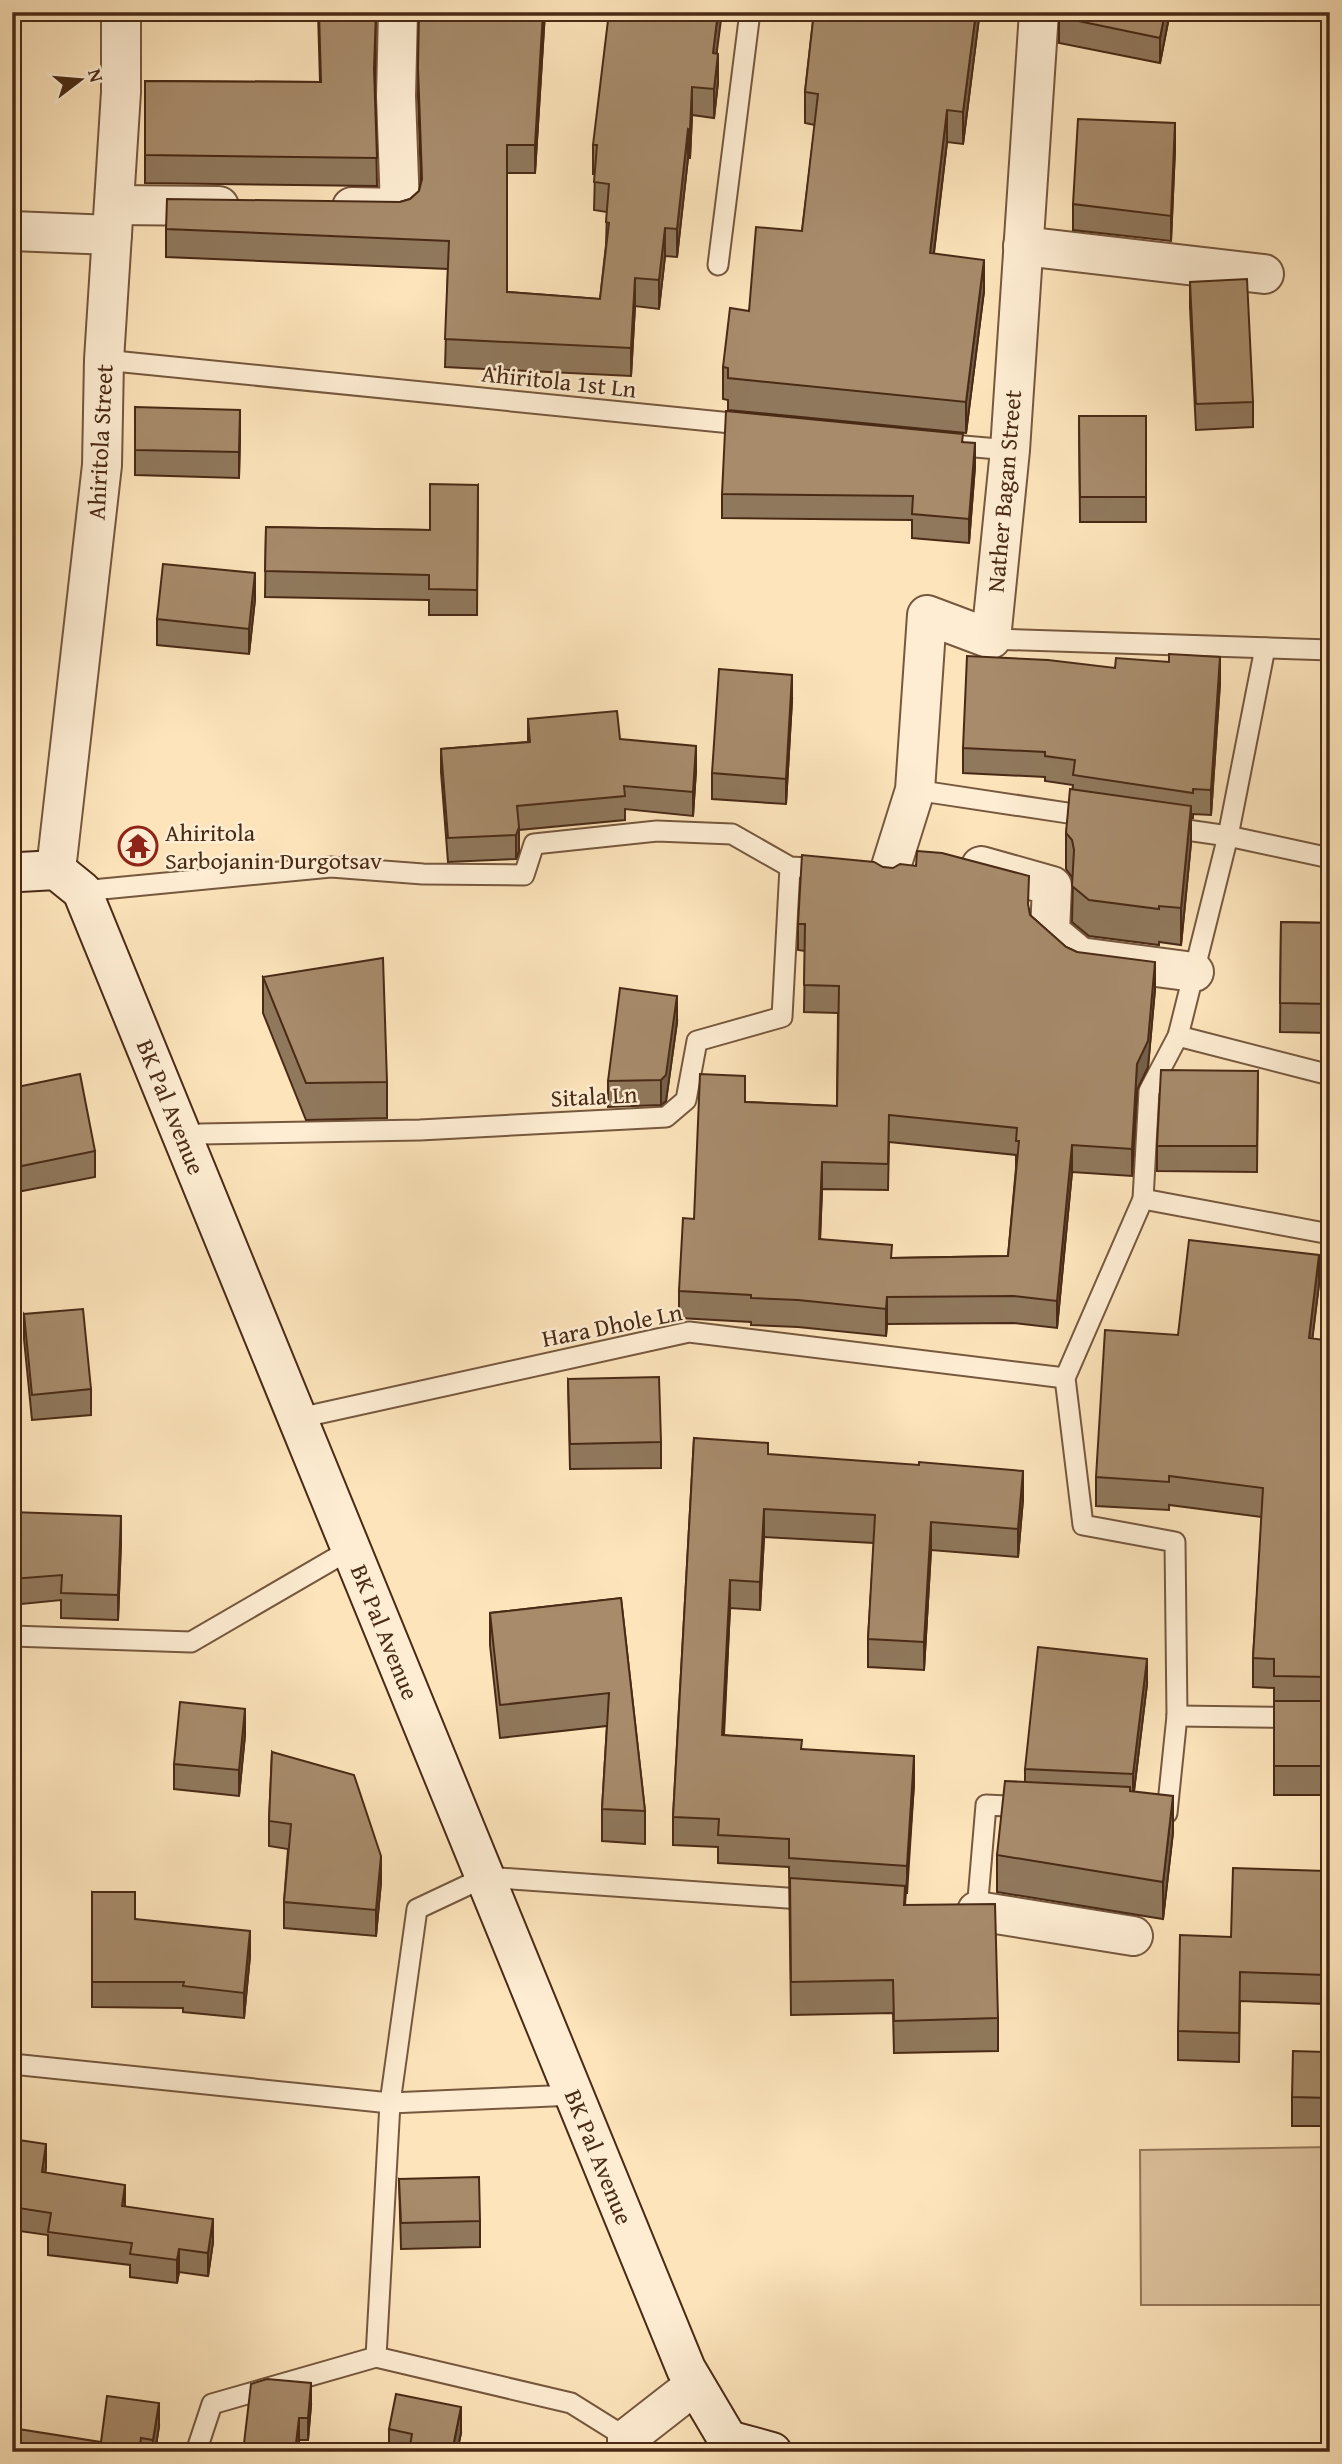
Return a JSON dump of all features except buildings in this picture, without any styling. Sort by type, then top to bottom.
[{"type":"street","name":"Ahiritola Street","points":[[69,880],[102,465],[104,360],[121,92],[121,12]]},
{"type":"street","points":[[318,207],[400,208],[396,96],[398,12]]},
{"type":"street","name":"Nather Bagan Street","points":[[991,639],[1010,450],[1039,12]]},
{"type":"street","points":[[12,231],[250,206]]},
{"type":"street","points":[[1023,246],[1264,274]]},
{"type":"street","points":[[876,866],[915,790],[927,615],[991,639]]},
{"type":"street","points":[[876,866],[942,857],[1052,886],[1050,932],[1080,957],[1194,972]]},
{"type":"street","points":[[12,874],[20,872],[69,880]]},
{"type":"street","name":"BK Pal Avenue","points":[[69,880],[299,1419],[686,2370],[727,2446],[772,2452]]},
{"type":"street","points":[[964,1910],[1132,1936]]},
{"type":"street","points":[[627,2445],[695,2385]]},
{"type":"lane","points":[[718,265],[750,12]]},
{"type":"lane","name":"Ahiritola 1st Ln","points":[[104,360],[774,427]]},
{"type":"lane","points":[[927,442],[1010,450]]},
{"type":"lane","points":[[991,639],[1330,650]]},
{"type":"lane","points":[[1139,1811],[1167,1812],[1178,1716],[1175,1542],[1083,1525],[1065,1378],[1143,1199],[1149,1091],[1178,1036],[1228,836],[1265,648]]},
{"type":"lane","points":[[915,790],[1119,820]]},
{"type":"lane","points":[[1146,824],[1228,836],[1330,858]]},
{"type":"lane","points":[[69,880],[331,867],[423,874],[524,875],[534,844],[657,831],[732,835],[790,867],[876,866]]},
{"type":"lane","name":"Sitala Ln","points":[[200,1134],[420,1130],[666,1117],[686,1100],[696,1041],[782,1017],[790,867]]},
{"type":"lane","points":[[1178,1036],[1330,1075]]},
{"type":"lane","points":[[1143,1199],[1330,1234]]},
{"type":"lane","name":"Hara Dhole Ln","points":[[299,1419],[689,1332],[1065,1378]]},
{"type":"lane","points":[[12,1636],[191,1642],[351,1549]]},
{"type":"lane","points":[[1178,1716],[1330,1718]]},
{"type":"lane","points":[[964,1910],[986,1805],[1042,1808]]},
{"type":"lane","points":[[376,2357],[390,2103],[417,1909],[485,1877],[841,1902]]},
{"type":"lane","points":[[12,2064],[390,2103],[574,2095]]},
{"type":"lane","points":[[196,2452],[212,2404],[376,2357],[571,2403],[627,2445]]},
{"type":"shaded area","points":[[1330,2147],[1330,2305],[1141,2305],[1140,2150]]},
{"type":"place","name":"Ahiritola Sarbojanin Durgotsav","points":[[138,846]]}]
